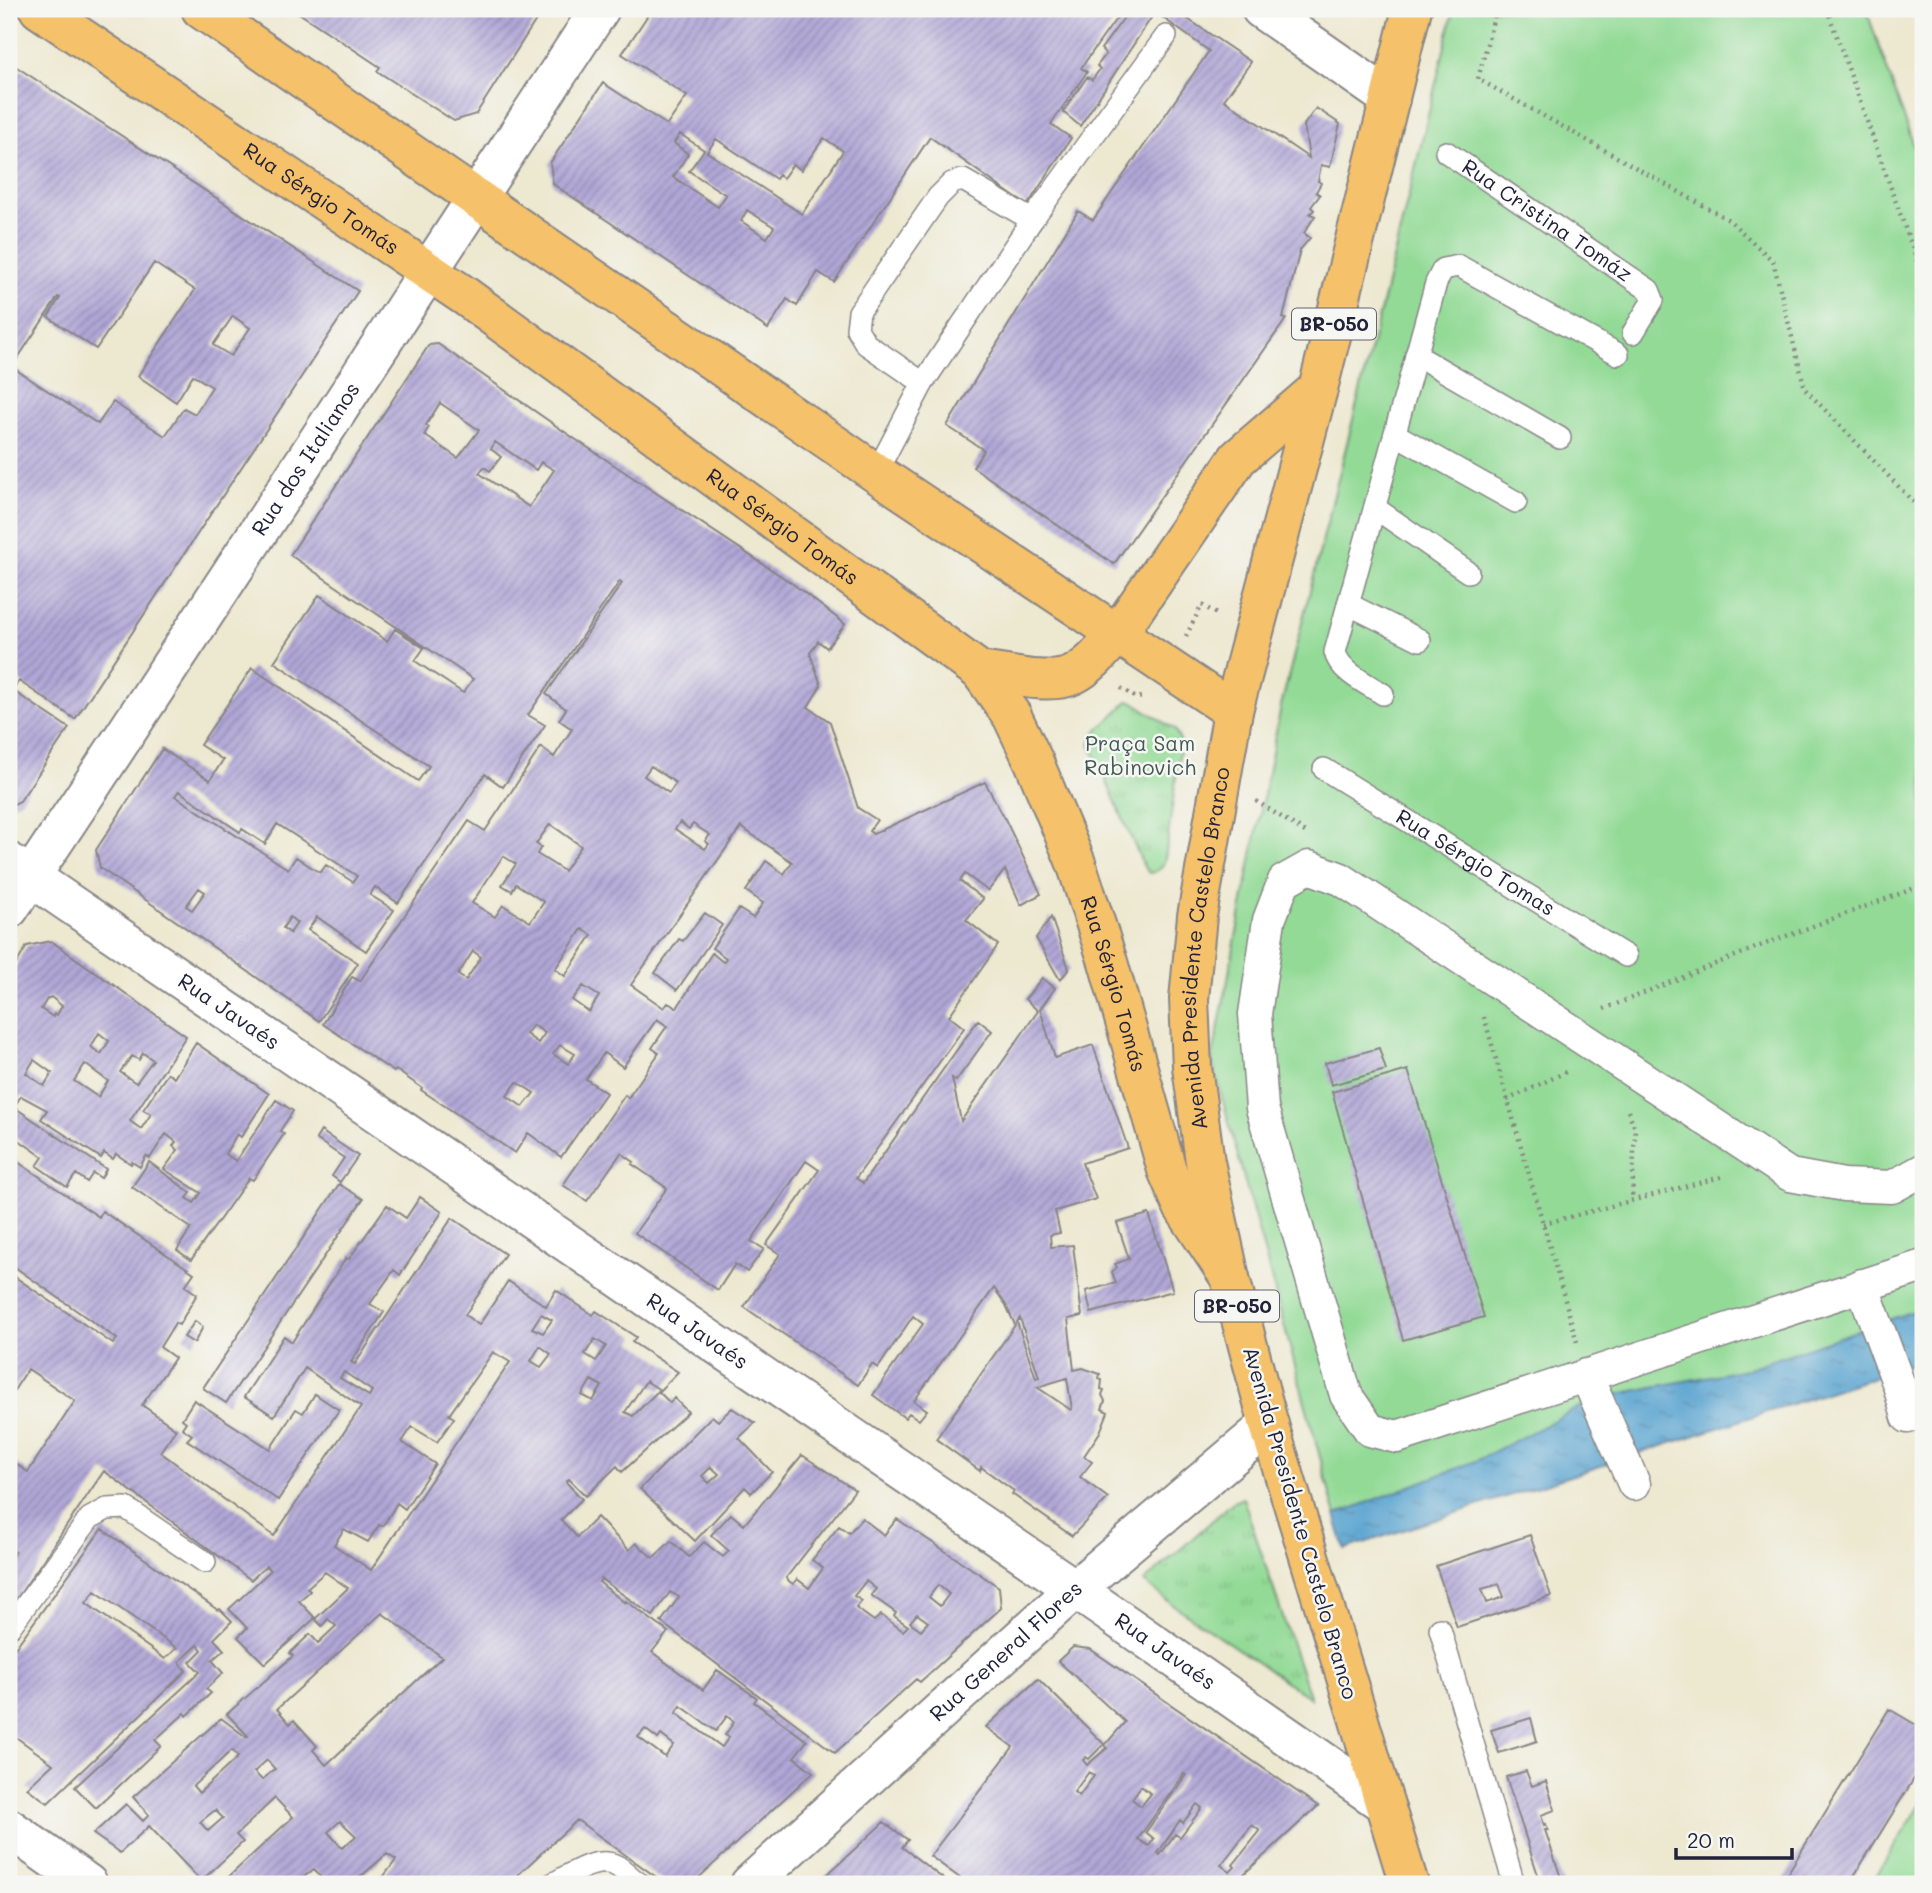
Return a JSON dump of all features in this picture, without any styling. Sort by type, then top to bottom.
[{"type":"main road","name":"Rua Sérgio Tomás","points":[[38,9],[428,271],[980,671],[1012,716],[1076,863],[1108,962],[1167,1170],[1183,1207],[1230,1278]]},
{"type":"main road","points":[[201,9],[876,473],[1233,711]]},
{"type":"main road","name":"Avenida Presidente Castelo Branco","points":[[1409,1884],[1269,1425],[1230,1278],[1205,1162],[1192,1067],[1189,999],[1197,916],[1233,711],[1318,389],[1412,9]]},
{"type":"main road","points":[[980,671],[1053,680],[1072,675],[1097,657],[1118,633],[1238,458],[1318,389]]},
{"type":"street","name":"Rua dos Italianos","points":[[9,909],[20,870],[386,340],[475,197],[600,9]]},
{"type":"street","points":[[1261,9],[1391,99]]},
{"type":"street","points":[[1923,1170],[1892,1187],[1844,1185],[1790,1175],[1341,879],[1309,867],[1284,881],[1269,920],[1255,1014],[1262,1108],[1346,1395],[1370,1430],[1397,1437],[1590,1383],[1923,1265]]},
{"type":"street","name":"Rua Javaés","points":[[20,870],[1075,1589],[1383,1803]]},
{"type":"street","points":[[1862,1285],[1908,1417]]},
{"type":"street","points":[[1590,1383],[1629,1474]]},
{"type":"street","name":"Rua General Flores","points":[[750,1884],[1075,1589],[1269,1425]]},
{"type":"street","points":[[9,1828],[88,1884]]},
{"type":"lane","points":[[876,473],[923,383],[1032,220],[1166,36]]},
{"type":"lane","name":"Rua Cristina Tomáz","points":[[1446,152],[1649,290],[1653,300],[1651,306],[1633,332]]},
{"type":"lane","points":[[923,383],[866,344],[858,329],[859,312],[938,197],[952,183],[963,180],[1032,220]]},
{"type":"lane","points":[[1383,694],[1337,660],[1335,652],[1436,283],[1443,269],[1459,266],[1618,354]]},
{"type":"lane","points":[[1416,355],[1560,438]]},
{"type":"lane","points":[[1395,434],[1516,502]]},
{"type":"lane","points":[[1374,508],[1468,572]]},
{"type":"lane","points":[[1348,604],[1420,640]]},
{"type":"lane","name":"Rua Sérgio Tomas","points":[[1324,769],[1626,956]]},
{"type":"lane","points":[[9,1628],[90,1518],[107,1509],[126,1508],[205,1562]]},
{"type":"lane","points":[[1440,1629],[1514,1884]]},
{"type":"lane","points":[[552,1884],[587,1866],[603,1863],[615,1865],[640,1884]]},
{"type":"path","points":[[1496,9],[1478,79],[1729,220],[1773,261],[1805,389],[1923,512]]},
{"type":"path","points":[[1828,9],[1923,278]]},
{"type":"path","points":[[1597,1012],[1765,944],[1923,885]]},
{"type":"path","points":[[1468,963],[1590,1383]]},
{"type":"path","points":[[1507,1100],[1605,1053]]},
{"type":"path","points":[[1622,1101],[1635,1128],[1632,1200]]},
{"type":"path","points":[[1543,1224],[1772,1163]]},
{"type":"green space","points":[[1454,9],[1866,9],[1923,172],[1923,1361],[1345,1549],[1212,1061],[1281,706]]},
{"type":"green space","name":"Praça Sam Rabinovich","points":[[1128,701],[1132,701],[1175,730],[1181,742],[1165,859],[1160,869],[1149,873],[1090,744],[1094,734]]},
{"type":"green space","points":[[1243,1498],[1310,1698],[1173,1605],[1144,1582],[1233,1502]]},
{"type":"green space","points":[[1923,1801],[1923,1884],[1871,1884]]},
{"type":"water","points":[[1923,1308],[1923,1361],[1345,1549],[1335,1515],[1476,1461],[1597,1398],[1746,1369]]},
{"type":"building","points":[[293,9],[387,9],[394,14],[398,9],[543,9],[476,114],[454,121],[377,71],[380,67]]},
{"type":"building","points":[[652,9],[1123,9],[1081,68],[1087,72],[1051,124],[1071,138],[1027,206],[930,137],[834,282],[818,272],[797,306],[787,299],[768,329],[553,184],[550,163],[603,83],[667,125],[687,96],[622,54]],"holes":[[[680,134],[704,150],[689,171],[726,195],[718,207],[673,177],[688,154],[674,143]],[[824,138],[843,151],[802,214],[707,152],[716,139],[776,179],[779,175],[783,178],[793,164],[801,170]],[[747,210],[774,227],[767,238],[741,221]]]},
{"type":"building","points":[[1123,9],[1173,9],[1251,62],[1224,100],[1309,158],[1304,125],[1316,108],[1340,124],[1330,167],[1321,165],[1318,181],[1321,183],[1316,192],[1320,195],[1311,207],[1314,210],[1310,214],[1315,216],[1304,233],[1310,238],[1300,250],[1283,318],[1286,319],[1114,564],[973,467],[984,450],[947,426],[1078,211],[1093,220],[1209,51],[1155,12],[1080,126],[1063,112],[1087,77],[1092,80],[1100,69],[1097,66],[1106,54],[1101,49],[1128,12]]},
{"type":"building","points":[[9,62],[358,291],[75,719],[19,681],[12,690],[69,728],[20,801],[9,804]],"holes":[[[154,263],[195,290],[138,376],[176,402],[193,375],[212,387],[195,414],[184,408],[165,436],[113,402],[98,424],[12,367],[58,297],[60,298],[48,317],[96,349]],[[233,316],[250,328],[231,356],[213,345]]]},
{"type":"building","points":[[438,344],[793,584],[845,624],[827,648],[818,641],[810,653],[821,685],[808,707],[830,722],[858,808],[877,820],[869,831],[873,834],[985,782],[1005,819],[1041,894],[1021,905],[1005,870],[988,891],[965,874],[960,881],[983,899],[966,920],[998,945],[949,1016],[964,1028],[856,1178],[863,1183],[978,1020],[992,1031],[956,1081],[952,1078],[961,1121],[1038,1011],[1025,999],[1042,978],[1055,988],[1040,1009],[1055,1058],[1093,1045],[1128,1148],[1082,1163],[1096,1199],[1055,1211],[1060,1233],[1050,1235],[1051,1247],[1073,1245],[1082,1316],[1068,1319],[1074,1370],[1083,1368],[1100,1374],[1105,1401],[1102,1409],[1108,1412],[1100,1432],[1084,1456],[1092,1462],[1080,1477],[1108,1498],[1072,1536],[1012,1494],[1014,1491],[981,1467],[980,1471],[936,1439],[1015,1325],[994,1288],[914,1401],[927,1410],[919,1420],[909,1413],[905,1418],[873,1395],[923,1324],[913,1316],[878,1368],[872,1364],[858,1385],[744,1307],[780,1254],[766,1245],[819,1170],[806,1161],[751,1241],[764,1249],[747,1272],[735,1264],[718,1290],[635,1233],[667,1188],[621,1153],[587,1201],[563,1185],[625,1095],[628,1098],[659,1053],[652,1048],[667,1026],[657,1019],[623,1067],[604,1053],[586,1079],[606,1093],[561,1157],[528,1133],[515,1153],[421,1090],[422,1088],[396,1070],[394,1072],[323,1024],[352,977],[360,981],[469,821],[485,831],[541,747],[554,757],[572,729],[559,720],[566,709],[546,694],[622,583],[620,581],[528,715],[545,725],[503,787],[485,774],[398,903],[375,887],[370,895],[394,910],[366,951],[317,917],[308,930],[358,963],[319,1021],[100,868],[96,850],[162,749],[210,780],[223,760],[200,745],[252,668],[418,781],[429,766],[274,662],[319,595],[387,641],[395,629],[424,648],[415,661],[463,693],[473,679],[290,555],[429,345]],"holes":[[[440,403],[479,430],[458,458],[424,435],[429,427],[426,425]],[[495,442],[536,470],[541,462],[554,470],[529,507],[479,473],[484,467],[490,471],[501,457],[491,449]],[[651,766],[676,783],[669,793],[644,776]],[[179,791],[240,832],[242,829],[265,844],[277,824],[357,876],[353,882],[326,865],[320,873],[296,857],[288,869],[175,796]],[[680,822],[689,829],[693,824],[710,835],[705,841],[709,844],[705,849],[675,829]],[[550,824],[581,846],[564,871],[537,854],[541,847],[536,844]],[[741,827],[792,862],[784,874],[766,861],[746,891],[763,903],[753,918],[739,909],[712,948],[726,958],[723,962],[712,953],[677,1008],[668,1003],[664,1008],[631,985]],[[503,856],[516,864],[502,885],[512,891],[516,884],[544,902],[530,922],[503,905],[495,917],[472,903]],[[199,888],[205,892],[192,910],[186,906]],[[290,917],[297,923],[290,933],[283,928]],[[582,929],[592,935],[565,976],[555,969]],[[473,951],[481,957],[466,980],[458,975]],[[583,986],[599,996],[589,1012],[572,1000]],[[533,1025],[545,1033],[538,1043],[526,1034]],[[560,1045],[575,1054],[568,1064],[553,1054]],[[517,1082],[534,1093],[523,1107],[507,1096]],[[1020,1318],[1039,1377],[1036,1378],[1017,1322]],[[1067,1378],[1072,1409],[1071,1410],[1037,1387]]]},
{"type":"building","points":[[705,913],[722,925],[677,990],[655,973],[679,939],[683,941]]},
{"type":"building","points":[[1051,917],[1069,969],[1060,980],[1036,938]]},
{"type":"building","points":[[51,941],[186,1036],[130,1121],[141,1129],[151,1114],[143,1110],[168,1073],[174,1078],[196,1043],[269,1094],[241,1137],[237,1134],[225,1154],[236,1161],[276,1100],[293,1111],[280,1131],[284,1134],[253,1180],[249,1178],[191,1260],[177,1250],[191,1228],[132,1187],[149,1162],[191,1193],[187,1198],[194,1203],[201,1193],[164,1169],[178,1150],[173,1146],[176,1142],[166,1134],[150,1158],[146,1156],[140,1167],[116,1154],[113,1159],[104,1153],[101,1158],[41,1119],[47,1110],[21,1096],[14,1107],[106,1169],[101,1178],[93,1173],[87,1182],[76,1174],[67,1187],[37,1166],[43,1157],[9,1133],[9,976],[27,946]],"holes":[[[51,997],[62,1006],[53,1017],[41,1009]],[[99,1033],[109,1041],[101,1054],[91,1047]],[[143,1053],[153,1060],[136,1083],[120,1072],[132,1056],[139,1060]],[[34,1060],[52,1073],[44,1086],[26,1073]],[[85,1064],[108,1081],[98,1097],[74,1081]]]},
{"type":"building","points":[[1379,1048],[1386,1070],[1331,1085],[1325,1063]]},
{"type":"building","points":[[1408,1070],[1484,1317],[1403,1340],[1332,1092]]},
{"type":"building","points":[[321,1131],[358,1156],[340,1182],[332,1176],[344,1158],[316,1139]]},
{"type":"building","points":[[9,1156],[99,1217],[102,1211],[194,1273],[185,1286],[197,1294],[179,1325],[175,1323],[160,1347],[175,1358],[142,1405],[176,1429],[160,1452],[274,1536],[361,1407],[305,1368],[274,1416],[244,1397],[284,1336],[292,1342],[346,1258],[349,1259],[387,1205],[406,1218],[420,1197],[442,1212],[400,1275],[394,1270],[370,1304],[384,1312],[351,1362],[355,1364],[452,1218],[505,1254],[465,1315],[479,1325],[508,1281],[546,1306],[556,1290],[593,1315],[596,1311],[636,1337],[632,1342],[678,1372],[660,1390],[646,1381],[625,1412],[633,1416],[658,1391],[670,1403],[674,1398],[688,1412],[622,1472],[617,1466],[586,1496],[569,1479],[566,1482],[582,1499],[561,1520],[577,1537],[597,1517],[629,1550],[636,1543],[653,1558],[671,1541],[689,1557],[704,1542],[723,1557],[729,1551],[711,1535],[731,1514],[744,1525],[802,1455],[855,1490],[786,1578],[790,1582],[793,1584],[797,1579],[809,1588],[823,1568],[812,1560],[839,1526],[849,1533],[862,1518],[884,1535],[897,1519],[999,1587],[1001,1608],[920,1682],[916,1679],[835,1753],[661,1622],[679,1597],[670,1592],[653,1616],[601,1579],[599,1582],[625,1603],[626,1601],[668,1632],[652,1652],[703,1690],[717,1670],[757,1698],[754,1702],[807,1741],[794,1757],[813,1772],[692,1884],[666,1884],[577,1820],[508,1884],[378,1884],[396,1860],[387,1854],[352,1884],[314,1884],[321,1878],[314,1869],[300,1880],[303,1884],[221,1884],[293,1817],[275,1798],[236,1835],[243,1842],[201,1881],[149,1826],[120,1853],[93,1834],[126,1804],[143,1821],[149,1815],[133,1797],[221,1718],[248,1736],[227,1714],[293,1656],[290,1653],[310,1634],[318,1643],[336,1626],[328,1619],[322,1626],[315,1619],[348,1588],[325,1572],[307,1588],[310,1591],[299,1601],[315,1618],[265,1664],[238,1637],[247,1628],[229,1609],[271,1570],[266,1566],[251,1580],[104,1471],[9,1610],[9,1561],[15,1552],[9,1547],[9,1459],[28,1472],[75,1401],[28,1369],[9,1398],[9,1273],[113,1344],[117,1339],[9,1263]],"holes":[[[541,1314],[552,1320],[543,1333],[532,1328]],[[595,1339],[606,1346],[596,1361],[585,1354]],[[540,1346],[551,1354],[541,1367],[531,1361]],[[493,1352],[510,1362],[371,1570],[334,1545],[344,1529],[368,1542],[379,1525],[383,1526],[397,1503],[405,1509],[435,1464],[402,1442],[412,1427],[437,1442],[454,1418],[449,1415]],[[344,1372],[372,1391],[369,1396],[340,1378]],[[591,1380],[602,1386],[593,1401],[582,1395]],[[866,1581],[876,1589],[871,1595],[896,1613],[894,1616],[908,1626],[903,1631],[881,1615],[874,1621],[856,1608],[862,1601],[854,1596]],[[938,1585],[949,1594],[940,1606],[929,1597]],[[382,1613],[442,1657],[326,1765],[313,1750],[317,1746],[294,1720],[290,1724],[277,1709]],[[917,1614],[928,1622],[921,1630],[910,1622]],[[681,1706],[716,1731],[727,1716],[734,1722],[725,1735],[729,1737],[722,1747],[676,1713]],[[645,1729],[658,1739],[661,1735],[674,1745],[665,1757],[638,1737]],[[232,1750],[238,1757],[199,1793],[193,1786]],[[267,1760],[275,1769],[262,1780],[254,1772]],[[215,1810],[223,1818],[208,1831],[200,1822]],[[340,1821],[356,1836],[342,1848],[328,1832]]]},
{"type":"building","points":[[339,1184],[363,1199],[226,1403],[203,1388]]},
{"type":"building","points":[[1149,1214],[1173,1291],[1091,1313],[1086,1291],[1116,1283],[1112,1272],[1117,1267],[1115,1264],[1129,1259],[1117,1223]]},
{"type":"building","points":[[195,1321],[203,1327],[194,1343],[184,1337]]},
{"type":"building","points":[[315,1394],[339,1410],[278,1500],[187,1440],[192,1435],[182,1428],[186,1422],[182,1419],[194,1400],[270,1449],[296,1409],[303,1413]]},
{"type":"building","points":[[732,1408],[755,1423],[739,1438],[772,1472],[751,1493],[745,1487],[695,1541],[640,1489],[712,1416],[718,1421]],"holes":[[[711,1467],[719,1474],[709,1483],[702,1476]]]},
{"type":"building","points":[[102,1529],[220,1609],[232,1621],[214,1639],[224,1650],[212,1660],[223,1673],[206,1689],[211,1693],[187,1716],[185,1713],[155,1740],[161,1746],[96,1808],[75,1787],[200,1672],[190,1662],[202,1650],[198,1645],[179,1662],[186,1671],[48,1803],[27,1788],[53,1764],[9,1732],[9,1648],[15,1648]],"holes":[[[95,1591],[177,1648],[165,1659],[86,1603]]]},
{"type":"building","points":[[1530,1535],[1551,1596],[1457,1627],[1436,1566]],"holes":[[[1499,1584],[1504,1597],[1487,1603],[1482,1589]]]},
{"type":"building","points":[[1073,1647],[1090,1649],[1318,1806],[1233,1884],[968,1884],[930,1856],[1013,1747],[986,1727],[1038,1679],[1104,1744],[1089,1759],[1086,1757],[1083,1760],[1087,1765],[1107,1748],[1105,1745],[1125,1722],[1058,1661]],"holes":[[[1089,1772],[1094,1776],[1079,1796],[1074,1792]],[[1184,1774],[1186,1775],[1146,1832],[1154,1839],[1149,1846],[1138,1839]],[[1141,1786],[1151,1794],[1141,1806],[1132,1799]],[[1197,1804],[1202,1808],[1180,1837],[1175,1834],[1160,1855],[1158,1853],[1180,1820],[1183,1823]],[[1252,1825],[1260,1831],[1230,1872],[1221,1865]]]},
{"type":"building","points":[[1889,1709],[1923,1729],[1923,1764],[1849,1884],[1781,1884]]},
{"type":"building","points":[[1531,1718],[1537,1741],[1499,1753],[1491,1730]]},
{"type":"building","points":[[1526,1771],[1532,1786],[1546,1781],[1555,1810],[1541,1815],[1548,1830],[1545,1830],[1563,1884],[1541,1884],[1506,1777]]},
{"type":"building","points":[[884,1822],[908,1840],[902,1847],[950,1884],[817,1884]]}]
